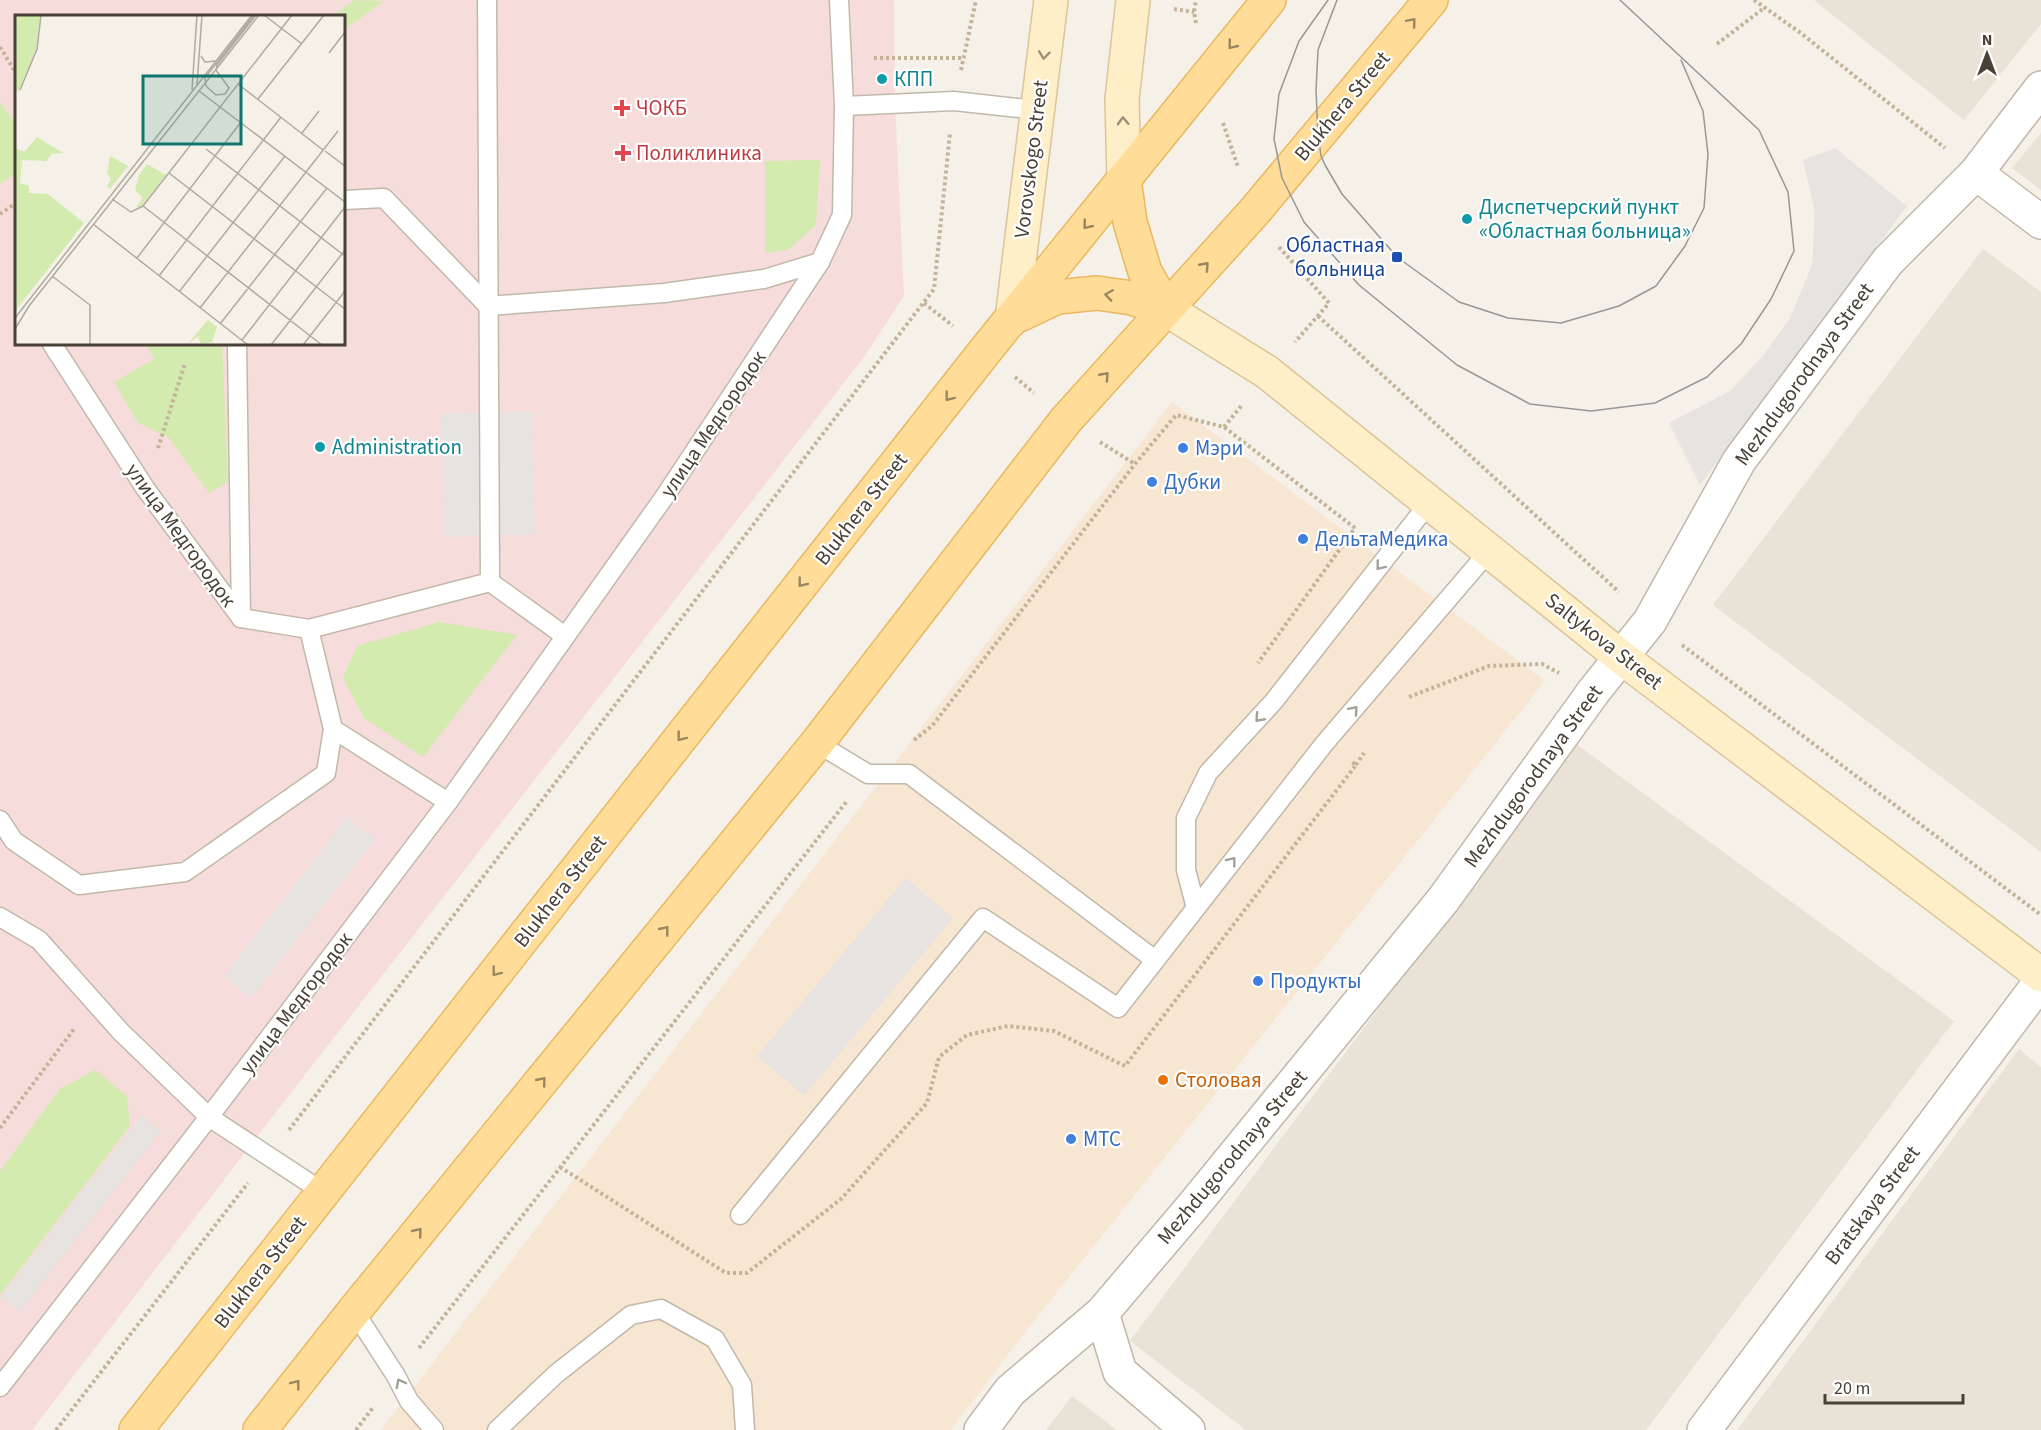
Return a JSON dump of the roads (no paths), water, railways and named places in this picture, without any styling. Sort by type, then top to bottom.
[{"type":"main road","name":"Vorovskogo Street","points":[[1012,319],[1051,0]]},
{"type":"main road","points":[[1133,0],[1122,99],[1124,179],[1130,222],[1145,272],[1166,309]]},
{"type":"main road","points":[[1124,179],[1269,0]]},
{"type":"main road","name":"Blukhera Street","points":[[817,743],[1066,420],[1254,212],[1431,0]]},
{"type":"main road","name":"Blukhera Street","points":[[136,1430],[985,351],[1124,179]]},
{"type":"main road","points":[[1012,319],[1058,297],[1097,293],[1132,298],[1166,309]]},
{"type":"main road","name":"Saltykova Street","points":[[1166,309],[1267,372],[1621,657],[2041,975]]},
{"type":"main road","points":[[260,1430],[354,1311],[817,743]]},
{"type":"street","name":"Mezhdugorodnaya Street","points":[[981,1430],[1010,1391],[1102,1313],[1443,900],[1594,691],[1650,621],[1739,461],[1888,261],[1976,173],[2041,88]]},
{"type":"street","points":[[1976,173],[2041,222]]},
{"type":"street","name":"Bratskaya Street","points":[[1704,1430],[2041,981]]},
{"type":"street","points":[[1102,1313],[1120,1372],[1188,1430]]},
{"type":"lane","points":[[487,0],[490,582]]},
{"type":"lane","name":"улица Медгородок","points":[[0,1387],[448,802],[665,496],[820,262],[842,215],[844,106],[839,0]]},
{"type":"lane","points":[[844,106],[954,101],[1037,110]]},
{"type":"lane","points":[[345,200],[384,198],[488,306]]},
{"type":"lane","points":[[488,306],[664,292],[764,279],[820,262]]},
{"type":"lane","name":"улица Медгородок","points":[[53,345],[145,488],[240,618],[309,628]]},
{"type":"lane","points":[[237,345],[240,618]]},
{"type":"lane","points":[[1196,908],[1185,870],[1185,818],[1208,773],[1274,701],[1429,503]]},
{"type":"lane","points":[[740,1215],[983,918],[1118,1008],[1324,744],[1490,550]]},
{"type":"lane","points":[[490,582],[565,636]]},
{"type":"lane","points":[[0,820],[14,841],[79,885],[185,872],[326,773],[333,729],[309,628],[490,582]]},
{"type":"lane","points":[[333,729],[448,802]]},
{"type":"lane","points":[[817,743],[868,774],[909,774],[1155,960]]},
{"type":"lane","points":[[0,917],[39,940],[121,1032],[209,1117],[323,1192]]},
{"type":"lane","points":[[497,1430],[556,1374],[631,1315],[661,1309],[715,1339],[742,1386],[745,1430]]},
{"type":"lane","points":[[354,1311],[396,1376],[409,1401],[434,1430]]},
{"type":"tram line","points":[[1328,0],[1299,41],[1279,94],[1274,139],[1282,178],[1304,222],[1359,285],[1457,365],[1530,404],[1591,411],[1655,403],[1707,377],[1741,344],[1771,299],[1794,251],[1788,192],[1759,130],[1620,0]]},
{"type":"tram line","points":[[1337,0],[1318,50],[1316,90],[1318,134],[1321,156],[1325,165],[1342,194],[1397,257],[1459,302],[1508,318],[1561,323],[1619,306],[1656,286],[1685,246],[1704,208],[1708,154],[1703,111],[1681,60]]},
{"type":"place","name":"КПП","points":[[882,79]]},
{"type":"place","name":"ЧОКБ","points":[[622,108]]},
{"type":"place","name":"Поликлиника","points":[[623,153]]},
{"type":"place","name":"Диспетчерский пункт «Областная больница»","points":[[1467,219]]},
{"type":"place","name":"Областная больница","points":[[1397,257]]},
{"type":"place","name":"Administration","points":[[320,447]]},
{"type":"place","name":"Мэри","points":[[1183,448]]},
{"type":"place","name":"Дубки","points":[[1152,482]]},
{"type":"place","name":"ДельтаМедика","points":[[1303,539]]},
{"type":"place","name":"Продукты","points":[[1258,981]]},
{"type":"place","name":"Столовая","points":[[1163,1080]]},
{"type":"place","name":"МТС","points":[[1071,1139]]}]
